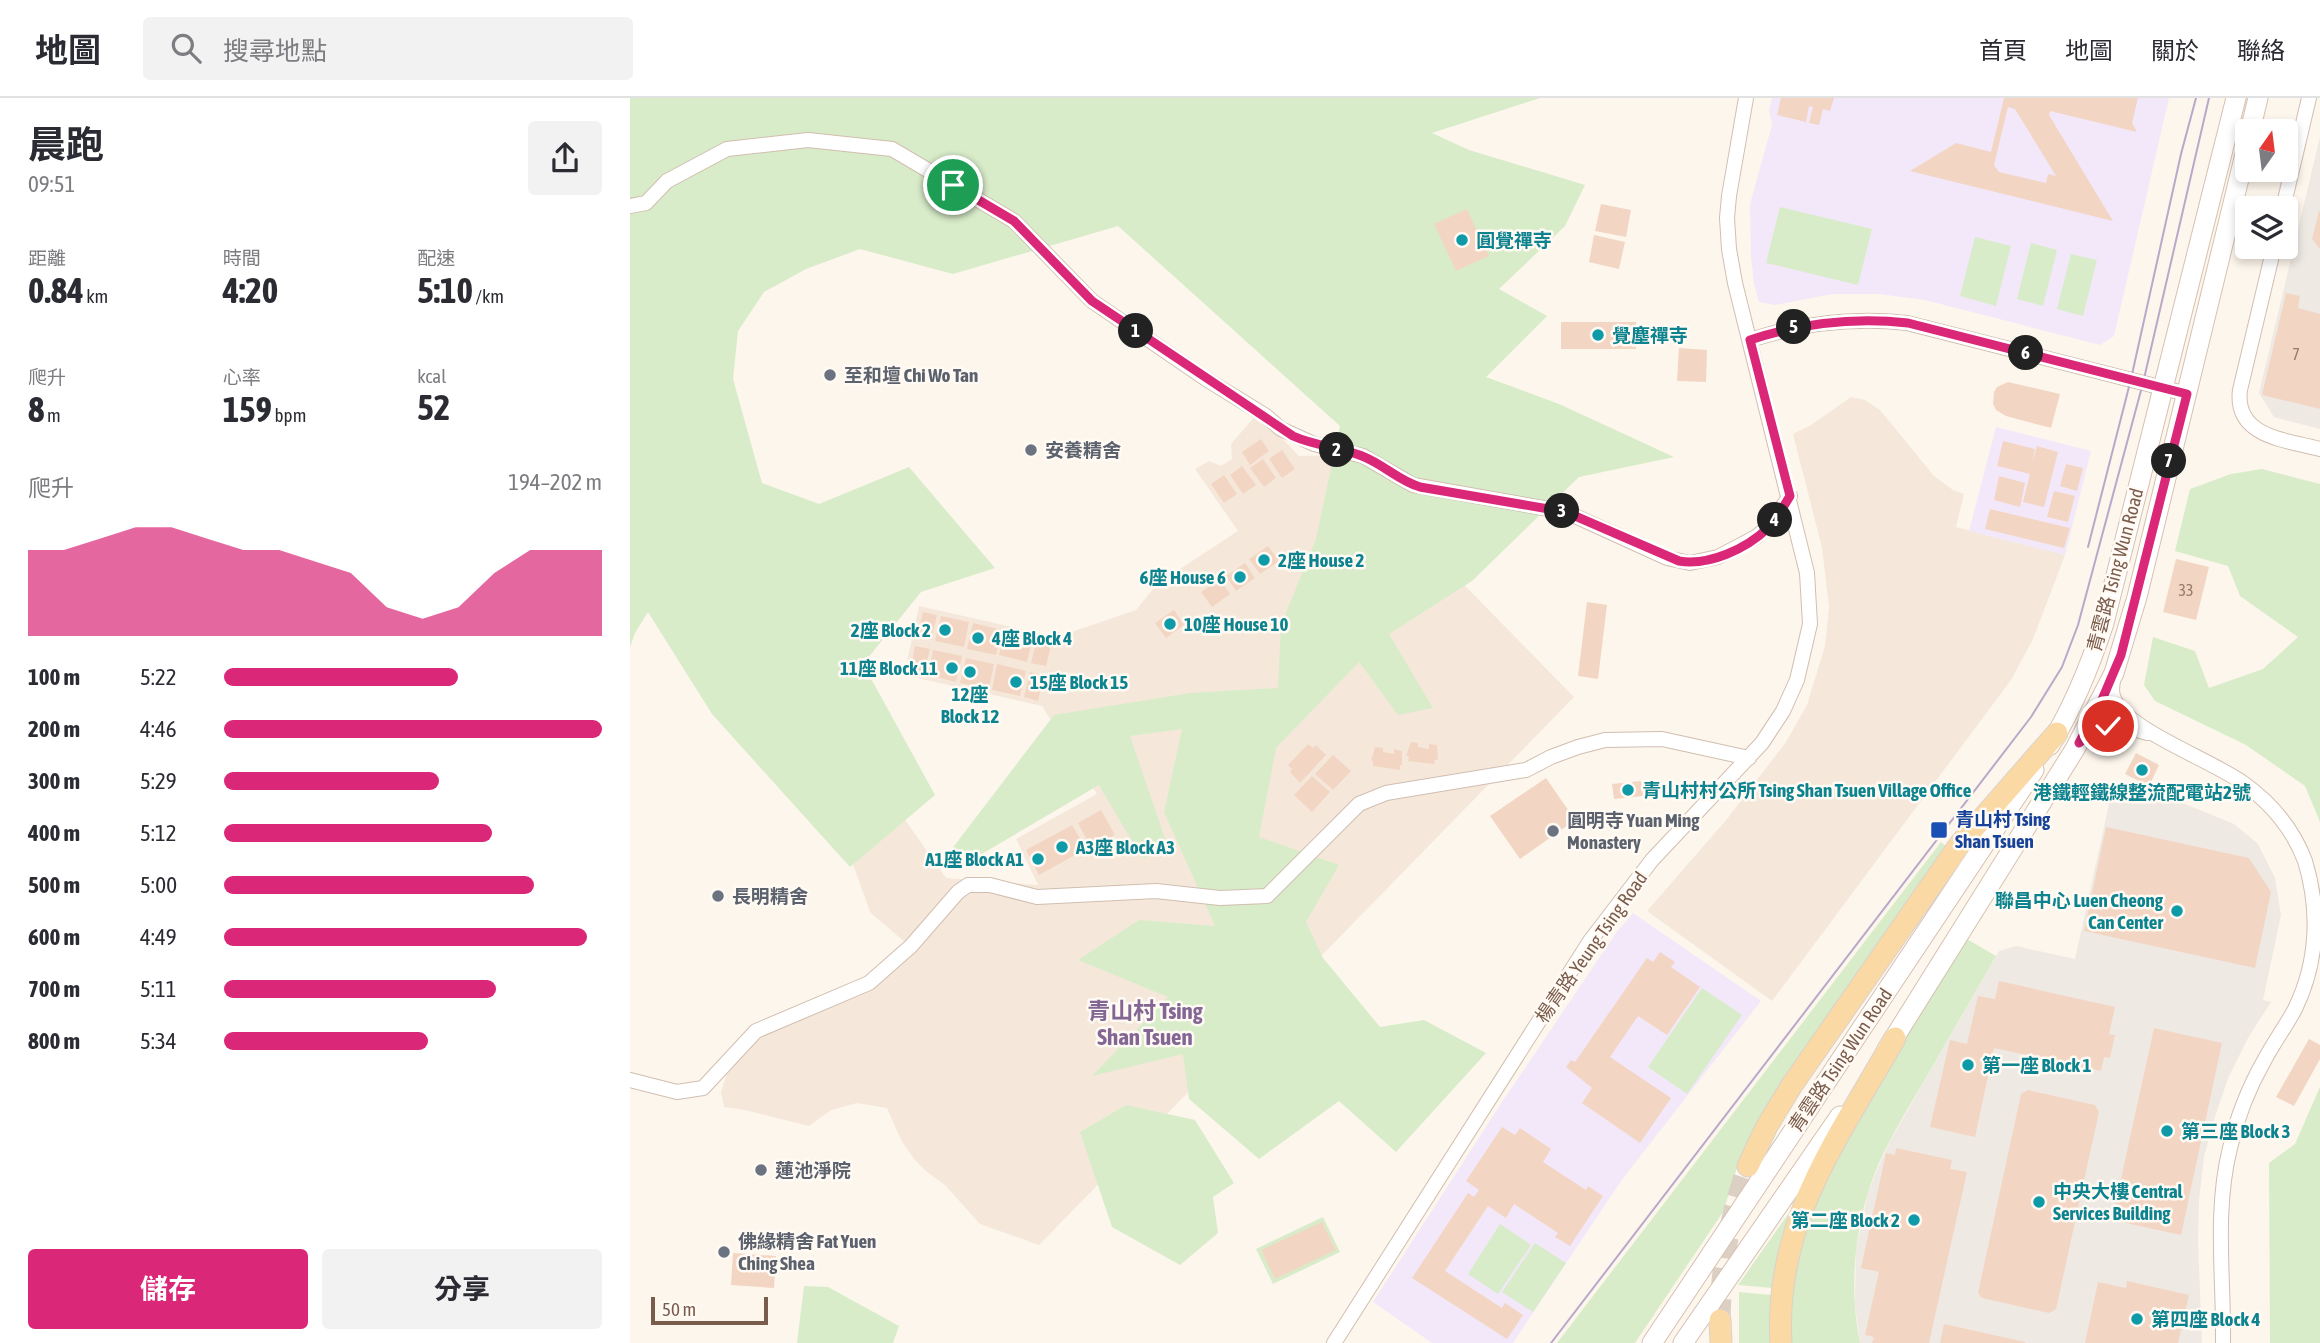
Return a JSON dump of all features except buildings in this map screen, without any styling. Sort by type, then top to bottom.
[{"type":"main road","name":"青雲路 Tsing Wun Road","points":[[1652,1343],[2057,733],[2083,682],[2104,623],[2236,98]]},
{"type":"main road","points":[[2253,119],[2258,98]]},
{"type":"main road","name":"青雲路 Tsing Wun Road","points":[[1683,1343],[1895,1038],[2079,743],[2114,673],[2137,597],[2238,182]]},
{"type":"main road","points":[[1748,1166],[1767,1126],[1792,1085],[1961,844],[2057,733]]},
{"type":"main road","points":[[1781,1343],[1780,1307],[1783,1278],[1800,1213],[1815,1179],[1895,1038]]},
{"type":"main road","points":[[1720,1320],[1721,1343]]},
{"type":"street","name":"楊青路 Yeung Tsing Road","points":[[1334,1343],[1603,922],[1651,860],[1749,758],[1773,728],[1790,696],[1802,662],[1810,624],[1807,573],[1735,283],[1727,232],[1729,196],[1746,98]]},
{"type":"street","points":[[2286,196],[2309,98]]},
{"type":"street","points":[[630,206],[646,203],[667,181],[727,149],[808,140],[892,149],[1014,221],[1092,301],[1206,379],[1261,412],[1281,429],[1314,444],[1363,456],[1408,483],[1566,512],[1667,558],[1690,563],[1718,557],[1756,537],[1769,526],[1790,496]]},
{"type":"street","points":[[2271,259],[2240,390],[2240,408],[2248,423],[2262,433],[2320,449]]},
{"type":"street","points":[[1750,340],[1788,328],[1828,321],[1881,320],[1908,323],[2187,394]]},
{"type":"street","points":[[2114,673],[2112,695],[2118,706],[2158,737]]},
{"type":"street","points":[[2079,743],[2095,730],[2108,726],[2135,730],[2158,737],[2232,775],[2271,807],[2282,820],[2299,847],[2310,876],[2316,934],[2310,974],[2294,1010],[2265,1058],[2246,1097],[2225,1168],[2221,1215],[2222,1343]]},
{"type":"street","points":[[630,1080],[677,1092],[703,1088],[756,1031],[869,983],[911,946],[958,892],[968,885],[990,885],[1037,897],[1156,891],[1220,898],[1267,896],[1359,804],[1386,793],[1526,770],[1560,753],[1605,740],[1662,739],[1749,758]]},
{"type":"shaded area","points":[[1772,98],[2169,98],[2114,336],[2100,345],[1925,300],[1879,294],[1832,294],[1775,305],[1759,302],[1751,256],[1750,204],[1772,125],[1769,110]]},
{"type":"shaded area","points":[[2320,137],[2320,429],[2274,417],[2259,393],[2291,259],[2298,259],[2298,229]]},
{"type":"shaded area","points":[[1851,397],[1865,400],[1880,410],[1934,476],[1953,490],[1964,494],[1956,527],[2065,555],[2033,639],[2011,680],[1772,1001],[1647,911],[1727,819],[1786,742],[1807,705],[1825,646],[1829,607],[1822,548],[1793,434]]},
{"type":"shaded area","points":[[1255,416],[1299,456],[1337,455],[1574,697],[1039,1245],[980,1224],[945,1185],[914,1159],[901,1140],[887,1108],[857,1103],[831,1110],[809,1126],[724,1107],[721,1093],[728,1070],[760,1036],[914,950],[870,912],[850,856],[901,814],[946,878],[1038,885],[1016,839],[1097,794],[1042,706],[904,675],[919,606],[1057,637],[1136,610],[1157,584],[1238,531],[1195,469],[1209,461],[1221,466],[1232,459],[1231,444]]},
{"type":"shaded area","points":[[1996,427],[2091,451],[2065,555],[1969,531]]},
{"type":"shaded area","points":[[2113,786],[2173,799],[2234,824],[2258,844],[2275,878],[2281,915],[2263,1000],[2271,1002],[2248,1038],[2229,1076],[2204,1157],[2198,1242],[2202,1343],[1860,1343],[1855,1306],[1856,1249],[1868,1193],[1878,1167],[1890,1141],[1999,951],[2016,946],[2075,959]]},
{"type":"shaded area","points":[[1633,913],[1761,1001],[1621,1181],[1513,1343],[1432,1343],[1373,1302],[1502,1102],[1616,933]]},
{"type":"green space","points":[[630,98],[1540,98],[1432,133],[1469,150],[1585,185],[1565,226],[1499,289],[1547,316],[1486,377],[1559,404],[1674,457],[1579,477],[1472,581],[1389,634],[1433,708],[1398,715],[1359,662],[1276,748],[1259,837],[1339,865],[1306,922],[1323,958],[1380,1027],[1424,1020],[1486,1053],[1396,1152],[1339,1101],[1259,1159],[1189,1099],[1183,1054],[1092,1076],[1168,997],[1078,960],[1139,920],[1215,926],[1164,812],[1182,729],[1130,736],[1170,853],[1142,858],[1099,785],[980,855],[951,850],[1054,715],[1190,693],[1278,688],[1281,625],[1316,539],[1340,426],[1118,226],[953,274],[860,249],[806,269],[764,292],[738,331],[733,379],[762,483],[819,504],[909,467],[995,568],[921,592],[863,664],[935,795],[850,867],[712,714],[648,612],[630,647]]},
{"type":"green space","points":[[1780,207],[1872,229],[1858,285],[1766,263]]},
{"type":"green space","points":[[1975,237],[2011,246],[1996,306],[1960,296]]},
{"type":"green space","points":[[2031,243],[2057,250],[2043,306],[2017,299]]},
{"type":"green space","points":[[2071,254],[2097,260],[2083,316],[2057,309]]},
{"type":"green space","points":[[2262,469],[2320,484],[2320,822],[2305,786],[2246,745],[2155,701],[2144,685],[2153,637],[2195,651],[2209,688],[2263,669],[2298,637],[2240,596],[2228,566],[2175,551],[2190,489],[2231,474]]},
{"type":"green space","points":[[1941,842],[1947,847],[1738,1165],[1723,1212],[1635,1343],[1557,1343]]},
{"type":"green space","points":[[1967,939],[1996,956],[1895,1131],[1870,1186],[1859,1230],[1854,1276],[1860,1343],[1790,1343],[1789,1313],[1795,1259],[1824,1183],[1903,1043]]},
{"type":"green space","points":[[1702,988],[1742,1015],[1687,1094],[1648,1067]]},
{"type":"green space","points":[[2320,1087],[2320,1343],[2270,1343],[2269,1163],[2295,1144]]},
{"type":"green space","points":[[1126,1105],[1195,1120],[1234,1183],[1213,1197],[1218,1233],[1180,1265],[1112,1227],[1080,1132]]},
{"type":"green space","points":[[1791,1210],[1779,1249],[1773,1288],[1738,1285]]},
{"type":"green space","points":[[1323,1217],[1340,1252],[1273,1284],[1256,1249]]},
{"type":"green space","points":[[1500,1224],[1531,1245],[1498,1294],[1468,1274]]},
{"type":"green space","points":[[1535,1243],[1566,1263],[1533,1312],[1502,1292]]},
{"type":"green space","points":[[804,1286],[828,1287],[899,1326],[893,1343],[797,1343]]},
{"type":"green space","points":[[1739,1292],[1772,1295],[1772,1343],[1739,1343]]},
{"type":"tunnel","points":[[1720,1320],[1727,1242],[1748,1166]]},
{"type":"tram line","points":[[2088,547],[2131,379],[2196,98]]},
{"type":"tram line","points":[[1551,1343],[2031,717],[2062,667],[2078,625],[2143,383],[2209,98]]},
{"type":"place","name":"圓覺禪寺","points":[[1462,240]]},
{"type":"place","name":"覺塵禪寺","points":[[1598,335]]},
{"type":"place","name":"至和壇 Chi Wo Tan","points":[[830,375]]},
{"type":"place","name":"安養精舍","points":[[1031,450]]},
{"type":"place","name":"2座 House 2","points":[[1264,560]]},
{"type":"place","name":"6座 House 6","points":[[1240,577]]},
{"type":"place","name":"10座 House 10","points":[[1170,624]]},
{"type":"place","name":"2座 Block 2","points":[[945,630]]},
{"type":"place","name":"4座 Block 4","points":[[978,638]]},
{"type":"place","name":"11座 Block 11","points":[[952,668]]},
{"type":"place","name":"12座 Block 12","points":[[970,672]]},
{"type":"place","name":"15座 Block 15","points":[[1016,682]]},
{"type":"place","name":"港鐵輕鐵線整流配電站2號","points":[[2142,770]]},
{"type":"place","name":"青山村村公所 Tsing Shan Tsuen Village Office","points":[[1628,790]]},
{"type":"place","name":"青山村 Tsing Shan Tsuen","points":[[1939,830]]},
{"type":"place","name":"圓明寺 Yuan Ming Monastery","points":[[1553,831]]},
{"type":"place","name":"A3座 Block A3","points":[[1062,847]]},
{"type":"place","name":"A1座 Block A1","points":[[1038,859]]},
{"type":"place","name":"長明精舍","points":[[718,896]]},
{"type":"place","name":"聯昌中心 Luen Cheong Can Center","points":[[2177,911]]},
{"type":"place","name":"第一座 Block 1","points":[[1968,1065]]},
{"type":"place","name":"第三座 Block 3","points":[[2167,1131]]},
{"type":"place","name":"蓮池淨院","points":[[761,1170]]},
{"type":"place","name":"中央大樓 Central Services Building","points":[[2039,1202]]},
{"type":"place","name":"第二座 Block 2","points":[[1914,1220]]},
{"type":"place","name":"佛緣精舍 Fat Yuen Ching Shea","points":[[724,1252]]},
{"type":"place","name":"第四座 Block 4","points":[[2137,1319]]},
{"type":"district","name":"青山村 Tsing Shan Tsuen","points":[[1145,1024]]},
{"type":"route","points":[[953,185],[1014,221],[1092,301],[1293,436],[1363,456],[1404,481],[1420,487],[1566,512],[1667,558],[1690,563],[1718,557],[1762,533],[1790,496],[1750,340],[1775,331],[1828,321],[1881,320],[1908,323],[2187,394],[2121,655],[2101,702],[2079,743],[2095,730],[2108,726]]}]
